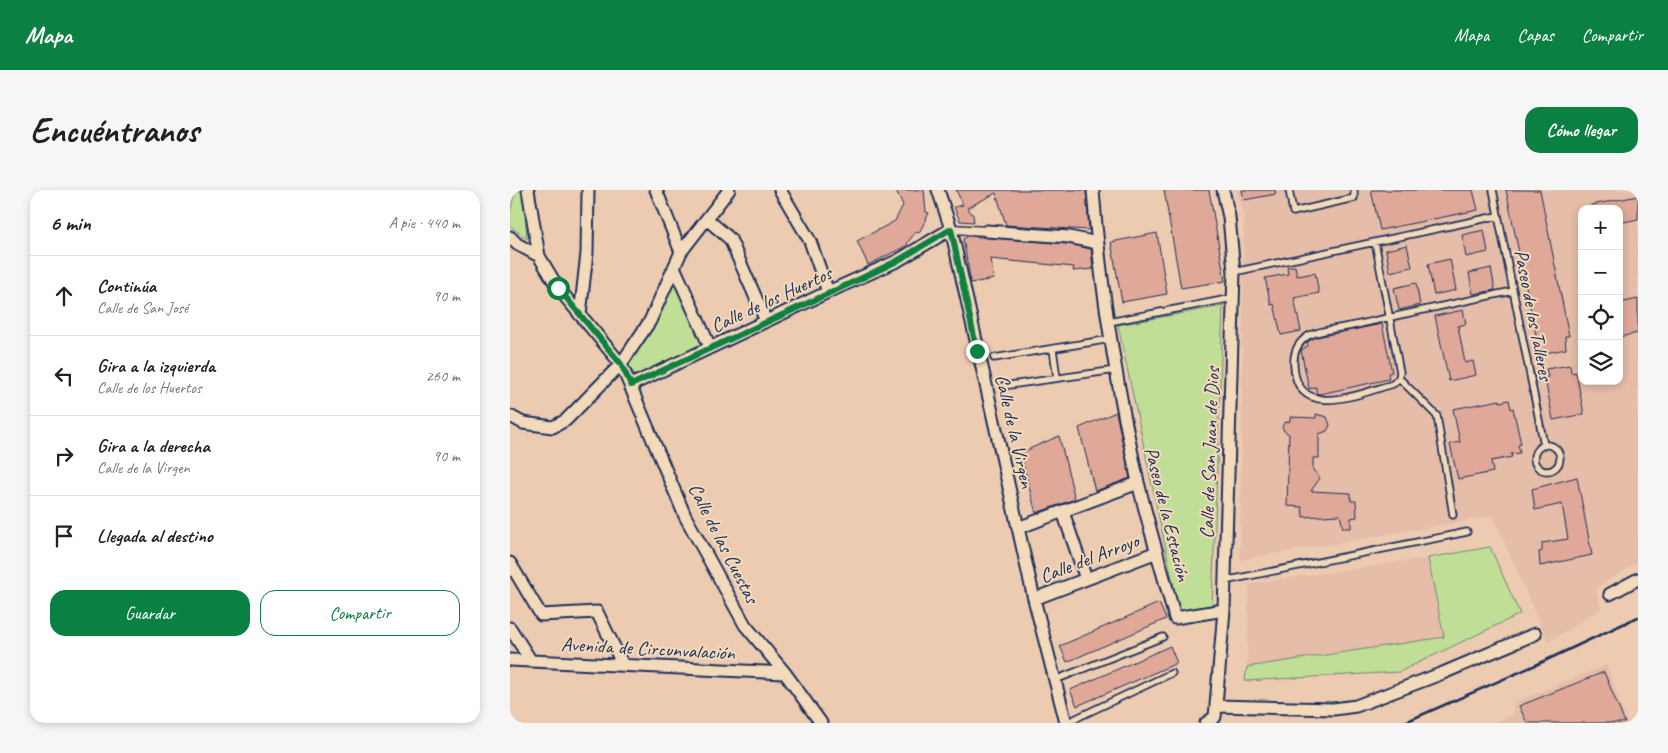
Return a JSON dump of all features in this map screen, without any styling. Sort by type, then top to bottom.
[{"type":"street","points":[[528,190],[538,256]]},
{"type":"street","points":[[580,315],[587,253],[588,190]]},
{"type":"street","points":[[656,190],[682,252]]},
{"type":"street","points":[[510,416],[523,423],[553,427],[566,420],[621,364],[650,321],[682,252],[729,190]]},
{"type":"street","points":[[780,190],[810,240],[828,292]]},
{"type":"street","name":"Calle de la Virgen","points":[[938,190],[951,229],[1034,599],[1066,723]]},
{"type":"street","name":"Paseo de la Estación","points":[[1093,190],[1097,243],[1116,370],[1138,483],[1175,618],[1224,610]]},
{"type":"street","name":"Calle de San Juan de Dios","points":[[1213,717],[1224,610],[1234,272],[1229,217],[1223,190]]},
{"type":"street","points":[[708,220],[730,239],[766,321]]},
{"type":"street","points":[[951,229],[1069,237],[1097,243]]},
{"type":"street","name":"Calle de los Huertos","points":[[631,385],[897,261],[951,229]]},
{"type":"street","points":[[510,237],[517,244],[538,256]]},
{"type":"street","name":"Calle de las Cuestas","points":[[538,256],[558,288],[621,364],[685,516],[745,625],[785,673],[821,723]]},
{"type":"street","points":[[675,269],[710,347]]},
{"type":"street","points":[[1018,528],[1138,483]]},
{"type":"street","points":[[1063,512],[1086,579]]},
{"type":"street","name":"Calle del Arroyo","points":[[1034,599],[1157,552]]},
{"type":"street","points":[[510,563],[541,615],[597,612],[623,665]]},
{"type":"street","points":[[1610,594],[1638,579]]},
{"type":"street","points":[[510,628],[531,661]]},
{"type":"street","points":[[1213,717],[1356,706],[1443,673],[1535,634]]},
{"type":"street","name":"Avenida de Circunvalación","points":[[510,660],[785,673]]},
{"type":"lane","points":[[1289,190],[1293,212],[1354,198],[1354,190]]},
{"type":"lane","name":"Paseo de los Talleres","points":[[1493,190],[1544,446]]},
{"type":"lane","points":[[1234,272],[1497,216]]},
{"type":"lane","points":[[1375,242],[1391,317],[1399,378],[1437,416],[1453,515]]},
{"type":"lane","points":[[1399,378],[1393,384],[1340,399],[1319,400],[1302,391],[1297,383],[1294,366],[1295,351],[1308,336],[1513,292]]},
{"type":"lane","points":[[1109,322],[1233,298]]},
{"type":"lane","points":[[994,358],[1111,339]]},
{"type":"lane","points":[[1053,349],[1057,378]]},
{"type":"lane","points":[[1004,386],[1116,370]]},
{"type":"lane","points":[[1544,446],[1554,447],[1559,453],[1558,466],[1551,471],[1538,468],[1534,461],[1535,452],[1544,446]]},
{"type":"lane","points":[[1224,581],[1467,532]]},
{"type":"lane","points":[[1055,680],[1163,637]]},
{"type":"lane","name":"Calle de la Virgen","points":[[1066,723],[1172,673]]},
{"type":"shaded area","points":[[1236,190],[1638,190],[1638,562],[1596,588],[1601,609],[1548,642],[1493,516],[1240,560],[1244,216]]},
{"type":"shaded area","points":[[1428,558],[1444,637],[1247,667],[1249,584]]},
{"type":"shaded area","points":[[1607,665],[1627,723],[1494,723],[1514,714],[1513,703]]},
{"type":"green space","points":[[515,190],[523,190],[527,239],[510,226],[510,213]]},
{"type":"green space","points":[[676,281],[703,343],[637,377],[626,363]]},
{"type":"green space","points":[[1223,306],[1212,605],[1179,611],[1118,325]]},
{"type":"green space","points":[[1490,547],[1520,614],[1399,672],[1245,681],[1247,667],[1444,637],[1428,558]]},
{"type":"building","points":[[896,190],[924,190],[926,212],[929,213],[919,233],[916,232],[907,243],[908,245],[868,265],[857,241],[895,221],[903,205]]},
{"type":"building","points":[[956,190],[1086,190],[1089,230],[1006,225],[996,193],[967,208],[973,215],[974,222],[960,221],[954,207],[963,205]]},
{"type":"building","points":[[1164,190],[1209,190],[1225,281],[1181,288]]},
{"type":"building","points":[[1242,190],[1275,190],[1276,194],[1244,200]]},
{"type":"building","points":[[1371,190],[1473,190],[1478,210],[1380,230]]},
{"type":"building","points":[[1506,190],[1540,190],[1569,336],[1565,336],[1566,349],[1540,354]]},
{"type":"building","points":[[1638,196],[1638,219],[1623,222],[1623,205],[1591,205]]},
{"type":"building","points":[[1484,230],[1488,252],[1466,257],[1462,235]]},
{"type":"building","points":[[1157,233],[1167,294],[1122,302],[1111,242]]},
{"type":"building","points":[[968,236],[1068,244],[1091,249],[1093,269],[1073,271],[1074,267],[990,259],[994,279],[971,283],[963,239]]},
{"type":"building","points":[[1407,245],[1412,267],[1390,272],[1386,250]]},
{"type":"building","points":[[1450,259],[1456,290],[1434,295],[1428,264]]},
{"type":"building","points":[[1295,266],[1297,276],[1315,273],[1319,293],[1294,298],[1301,331],[1281,335],[1274,304],[1271,305],[1265,278],[1288,274],[1287,267]]},
{"type":"building","points":[[1491,268],[1495,290],[1473,294],[1469,273]]},
{"type":"building","points":[[1416,283],[1420,305],[1399,310],[1394,288]]},
{"type":"building","points":[[1638,299],[1638,333],[1623,336],[1623,302]]},
{"type":"building","points":[[1463,310],[1466,324],[1458,326],[1465,363],[1473,361],[1476,375],[1449,381],[1435,316]]},
{"type":"building","points":[[1382,324],[1392,372],[1388,373],[1389,379],[1320,394],[1316,393],[1316,387],[1309,389],[1301,350],[1308,346],[1307,342],[1317,337]]},
{"type":"building","points":[[1570,365],[1571,373],[1576,372],[1584,414],[1553,420],[1545,378],[1548,377],[1546,369]]},
{"type":"building","points":[[1500,400],[1500,402],[1509,400],[1511,409],[1513,408],[1521,444],[1518,445],[1520,453],[1511,454],[1512,457],[1491,461],[1493,472],[1458,479],[1450,444],[1460,442],[1453,409]]},
{"type":"building","points":[[1116,412],[1130,478],[1095,491],[1079,428]]},
{"type":"building","points":[[1316,414],[1327,417],[1330,425],[1327,431],[1319,434],[1319,458],[1313,458],[1313,470],[1320,478],[1311,491],[1351,493],[1351,501],[1356,501],[1357,517],[1351,518],[1351,528],[1343,528],[1340,515],[1303,517],[1302,507],[1287,506],[1289,434],[1282,427],[1284,423],[1290,421],[1290,417],[1316,418]]},
{"type":"building","points":[[1059,436],[1075,499],[1036,513],[1020,453]]},
{"type":"building","points":[[1577,477],[1592,555],[1540,566],[1539,552],[1542,551],[1542,543],[1568,539],[1562,504],[1535,510],[1532,489]]},
{"type":"building","points":[[1159,603],[1166,619],[1067,662],[1060,646]]},
{"type":"building","points":[[1170,646],[1177,663],[1077,706],[1070,690]]},
{"type":"building","points":[[1604,672],[1625,723],[1527,723],[1519,706]]},
{"type":"railway","points":[[1403,723],[1538,664],[1638,617]]},
{"type":"route","points":[[558,288],[621,364],[631,385],[897,261],[931,239],[951,229],[977,351]]}]
